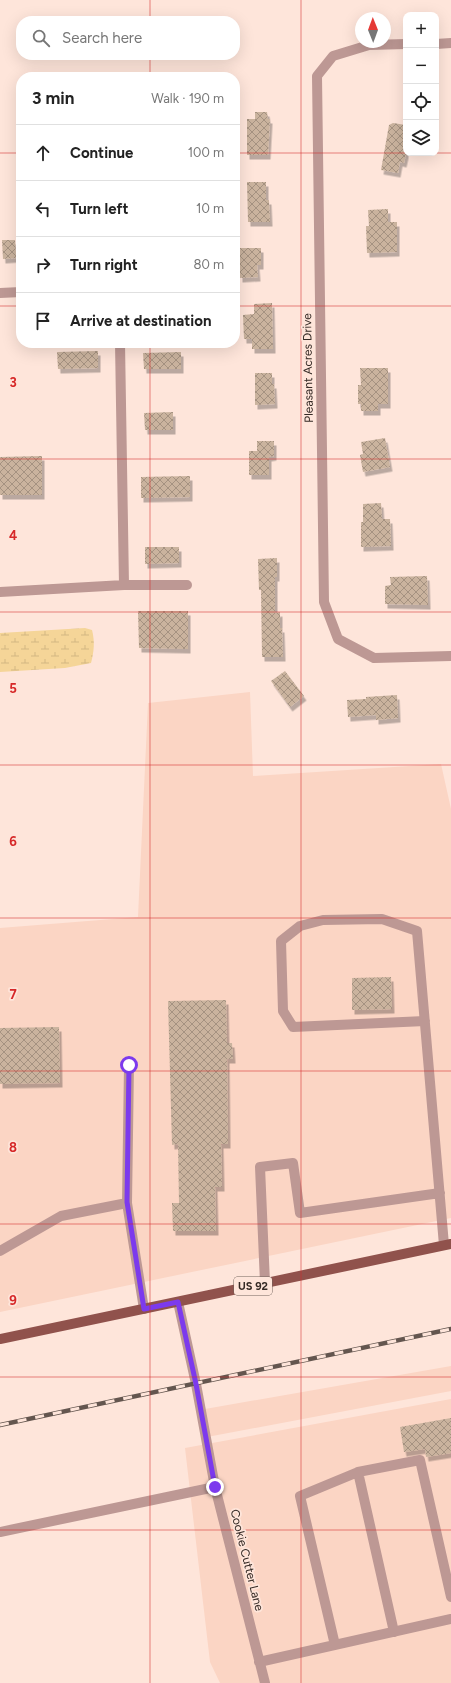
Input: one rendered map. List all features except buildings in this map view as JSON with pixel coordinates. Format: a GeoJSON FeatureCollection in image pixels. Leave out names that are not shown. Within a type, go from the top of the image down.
{"type":"FeatureCollection","features":[{"type":"Feature","properties":{"kind":"main road","name":"US 92"},"geometry":{"type":"LineString","coordinates":[[0,1339],[448,1244]]}},
{"type":"Feature","properties":{"kind":"street","name":"Pleasant Acres Drive"},"geometry":{"type":"LineString","coordinates":[[403,44],[369,45],[333,56],[317,76],[324,602],[338,639],[374,658],[451,656]]}},
{"type":"Feature","properties":{"kind":"street"},"geometry":{"type":"LineString","coordinates":[[439,44],[451,44]]}},
{"type":"Feature","properties":{"kind":"street"},"geometry":{"type":"LineString","coordinates":[[0,293],[16,292]]}},
{"type":"Feature","properties":{"kind":"street"},"geometry":{"type":"LineString","coordinates":[[120,348],[124,585]]}},
{"type":"Feature","properties":{"kind":"street"},"geometry":{"type":"LineString","coordinates":[[0,592],[124,585],[187,585]]}},
{"type":"Feature","properties":{"kind":"street"},"geometry":{"type":"LineString","coordinates":[[425,1021],[293,1027],[283,1011],[281,941],[300,926],[323,920],[382,919],[417,931],[425,1021],[440,1193],[448,1244]]}},
{"type":"Feature","properties":{"kind":"street"},"geometry":{"type":"LineString","coordinates":[[129,1065],[127,1202],[144,1309]]}},
{"type":"Feature","properties":{"kind":"street"},"geometry":{"type":"LineString","coordinates":[[265,1283],[260,1167],[293,1162],[300,1213],[440,1193]]}},
{"type":"Feature","properties":{"kind":"street"},"geometry":{"type":"LineString","coordinates":[[0,1251],[61,1216],[127,1202]]}},
{"type":"Feature","properties":{"kind":"street","name":"Cookie Cutter Lane"},"geometry":{"type":"LineString","coordinates":[[178,1302],[196,1384],[215,1487],[265,1683]]}},
{"type":"Feature","properties":{"kind":"street"},"geometry":{"type":"LineString","coordinates":[[335,1645],[300,1496],[358,1472],[420,1460],[451,1597]]}},
{"type":"Feature","properties":{"kind":"street"},"geometry":{"type":"LineString","coordinates":[[358,1472],[394,1632]]}},
{"type":"Feature","properties":{"kind":"street"},"geometry":{"type":"LineString","coordinates":[[0,1532],[215,1487]]}},
{"type":"Feature","properties":{"kind":"street"},"geometry":{"type":"LineString","coordinates":[[259,1662],[451,1619]]}},
{"type":"Feature","properties":{"kind":"shaded area"},"geometry":{"type":"Polygon","coordinates":[[[250,692],[253,776],[441,764],[451,809],[451,1218],[0,1312],[0,928],[138,917],[148,703],[250,692]]]}},
{"type":"Feature","properties":{"kind":"shaded area"},"geometry":{"type":"Polygon","coordinates":[[[451,1366],[451,1391],[207,1437],[205,1409],[451,1366]]]}},
{"type":"Feature","properties":{"kind":"shaded area"},"geometry":{"type":"Polygon","coordinates":[[[451,1399],[451,1683],[220,1683],[210,1662],[185,1448],[451,1399]]]}},
{"type":"Feature","properties":{"kind":"green space"},"geometry":{"type":"Polygon","coordinates":[[[85,628],[92,630],[94,639],[91,663],[65,668],[0,672],[0,633],[85,628]]]}},
{"type":"Feature","properties":{"kind":"railway"},"geometry":{"type":"LineString","coordinates":[[0,1425],[451,1329]]}},
{"type":"Feature","properties":{"kind":"route"},"geometry":{"type":"LineString","coordinates":[[129,1065],[127,1101],[127,1202],[144,1309],[178,1302],[196,1384],[215,1487]]}}]}
